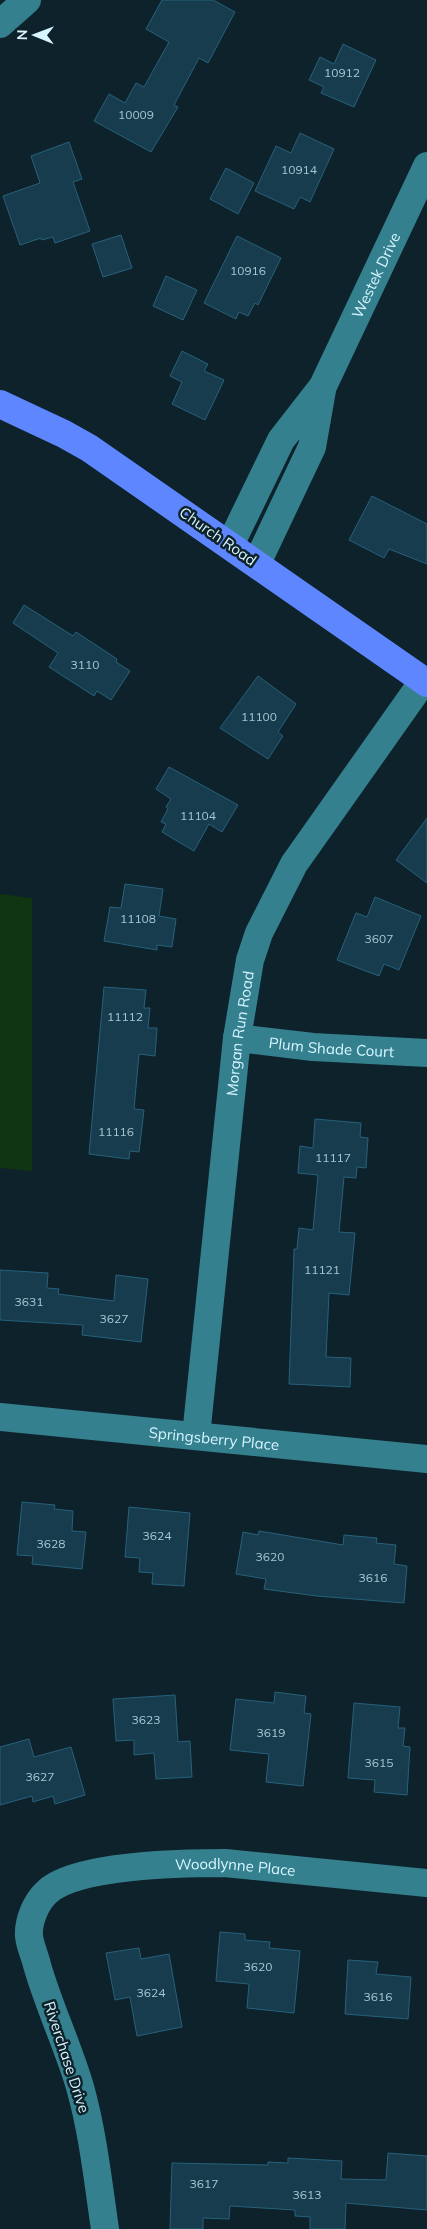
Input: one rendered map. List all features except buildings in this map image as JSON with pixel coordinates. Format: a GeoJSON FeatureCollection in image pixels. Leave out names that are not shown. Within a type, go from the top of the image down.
{"type":"FeatureCollection","features":[{"type":"Feature","properties":{"kind":"main road","name":"Church Road"},"geometry":{"type":"LineString","coordinates":[[0,404],[89,448],[425,682]]}},
{"type":"Feature","properties":{"kind":"street"},"geometry":{"type":"LineString","coordinates":[[0,24],[27,0]]}},
{"type":"Feature","properties":{"kind":"street","name":"Westek Drive"},"geometry":{"type":"LineString","coordinates":[[230,545],[281,440],[323,386],[427,166]]}},
{"type":"Feature","properties":{"kind":"street","name":"Westek Drive"},"geometry":{"type":"LineString","coordinates":[[257,564],[312,447],[323,386]]}},
{"type":"Feature","properties":{"kind":"street","name":"Morgan Run Road"},"geometry":{"type":"LineString","coordinates":[[196,1436],[237,1038],[250,960],[260,933],[294,864],[425,682]]}},
{"type":"Feature","properties":{"kind":"street","name":"Plum Shade Court"},"geometry":{"type":"LineString","coordinates":[[237,1038],[313,1047],[427,1054]]}},
{"type":"Feature","properties":{"kind":"street","name":"Springsberry Place"},"geometry":{"type":"LineString","coordinates":[[0,1417],[427,1459]]}},
{"type":"Feature","properties":{"kind":"street","name":"Woodlynne Place"},"geometry":{"type":"LineString","coordinates":[[48,1891],[69,1879],[109,1870],[192,1863],[224,1863],[427,1883]]}},
{"type":"Feature","properties":{"kind":"street","name":"Riverchase Drive"},"geometry":{"type":"LineString","coordinates":[[48,1891],[35,1909],[29,1937],[41,1979],[80,2087],[95,2159],[105,2229]]}},
{"type":"Feature","properties":{"kind":"green space"},"geometry":{"type":"Polygon","coordinates":[[[0,894],[32,898],[32,1171],[0,1168],[0,894]]]}}]}
